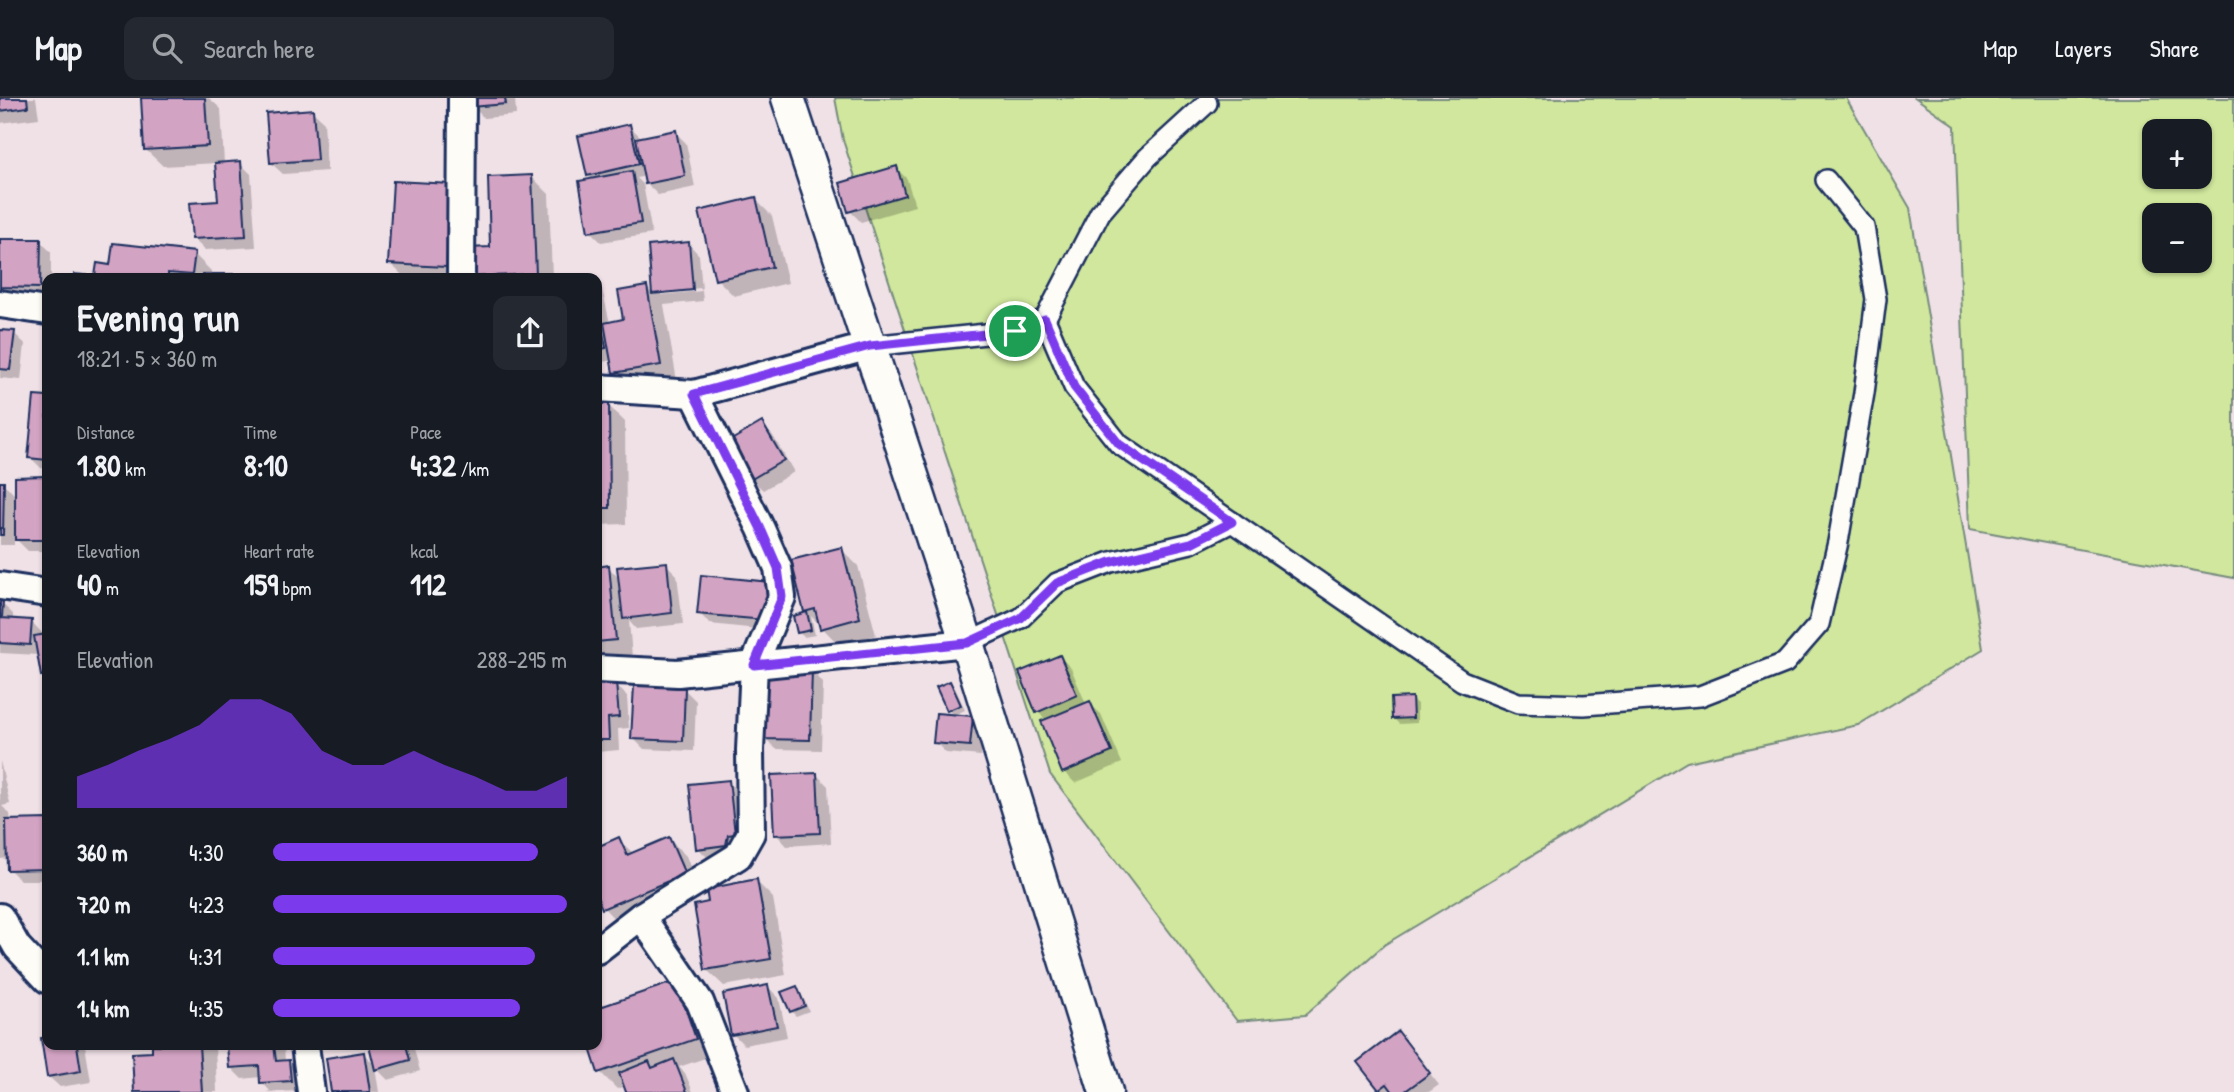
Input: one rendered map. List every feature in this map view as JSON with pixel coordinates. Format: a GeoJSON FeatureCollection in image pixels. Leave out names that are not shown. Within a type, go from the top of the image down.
{"type":"FeatureCollection","features":[{"type":"Feature","properties":{"kind":"street"},"geometry":{"type":"LineString","coordinates":[[788,98],[967,643],[1106,1092]]}},
{"type":"Feature","properties":{"kind":"street"},"geometry":{"type":"LineString","coordinates":[[457,99],[461,273]]}},
{"type":"Feature","properties":{"kind":"street"},"geometry":{"type":"LineString","coordinates":[[602,388],[694,394],[870,346],[1015,331],[1045,319],[1100,212],[1148,157],[1207,103]]}},
{"type":"Feature","properties":{"kind":"street"},"geometry":{"type":"LineString","coordinates":[[1045,319],[1074,387],[1119,444],[1462,681],[1518,703],[1584,705],[1700,696],[1785,663],[1819,624],[1838,542],[1864,393],[1876,299],[1864,227],[1826,180]]}},
{"type":"Feature","properties":{"kind":"street"},"geometry":{"type":"LineString","coordinates":[[0,304],[42,310]]}},
{"type":"Feature","properties":{"kind":"street"},"geometry":{"type":"LineString","coordinates":[[602,946],[641,916],[738,856],[751,833],[750,750],[754,665],[782,597],[778,568],[694,394]]}},
{"type":"Feature","properties":{"kind":"street"},"geometry":{"type":"LineString","coordinates":[[602,669],[678,673],[967,643],[1021,618],[1057,583],[1111,562],[1191,543],[1232,522]]}},
{"type":"Feature","properties":{"kind":"street"},"geometry":{"type":"LineString","coordinates":[[0,586],[42,592]]}},
{"type":"Feature","properties":{"kind":"street"},"geometry":{"type":"LineString","coordinates":[[641,916],[700,1002],[735,1092]]}},
{"type":"Feature","properties":{"kind":"street"},"geometry":{"type":"LineString","coordinates":[[0,917],[18,947],[42,973]]}},
{"type":"Feature","properties":{"kind":"street"},"geometry":{"type":"LineString","coordinates":[[306,1050],[311,1092]]}},
{"type":"Feature","properties":{"kind":"green space"},"geometry":{"type":"Polygon","coordinates":[[[835,98],[1846,98],[1910,208],[1983,649],[1858,725],[1687,762],[1384,945],[1305,1015],[1237,1021],[1050,774],[843,140],[835,98]]]}},
{"type":"Feature","properties":{"kind":"green space"},"geometry":{"type":"Polygon","coordinates":[[[1916,98],[2234,98],[2234,578],[1970,529],[1955,126],[1916,98]]]}},
{"type":"Feature","properties":{"kind":"building"},"geometry":{"type":"Polygon","coordinates":[[[0,98],[27,98],[28,107],[0,111],[0,98]]]}},
{"type":"Feature","properties":{"kind":"building"},"geometry":{"type":"Polygon","coordinates":[[[141,98],[205,98],[208,146],[144,150],[141,98]]]}},
{"type":"Feature","properties":{"kind":"building"},"geometry":{"type":"Polygon","coordinates":[[[470,98],[505,98],[506,104],[471,107],[470,98]]]}},
{"type":"Feature","properties":{"kind":"building"},"geometry":{"type":"Polygon","coordinates":[[[313,109],[317,160],[270,163],[266,113],[313,109]]]}},
{"type":"Feature","properties":{"kind":"building"},"geometry":{"type":"Polygon","coordinates":[[[630,124],[639,164],[587,176],[578,136],[630,124]]]}},
{"type":"Feature","properties":{"kind":"building"},"geometry":{"type":"Polygon","coordinates":[[[676,130],[685,176],[645,184],[636,138],[676,130]]]}},
{"type":"Feature","properties":{"kind":"building"},"geometry":{"type":"Polygon","coordinates":[[[241,161],[246,236],[192,239],[189,203],[218,201],[215,163],[241,161]]]}},
{"type":"Feature","properties":{"kind":"building"},"geometry":{"type":"Polygon","coordinates":[[[897,166],[905,195],[848,212],[840,183],[897,166]]]}},
{"type":"Feature","properties":{"kind":"building"},"geometry":{"type":"Polygon","coordinates":[[[632,171],[641,223],[588,232],[579,181],[632,171]]]}},
{"type":"Feature","properties":{"kind":"building"},"geometry":{"type":"Polygon","coordinates":[[[532,175],[536,273],[469,273],[468,248],[490,247],[488,177],[532,175]]]}},
{"type":"Feature","properties":{"kind":"building"},"geometry":{"type":"Polygon","coordinates":[[[393,181],[452,184],[446,267],[388,264],[393,181]]]}},
{"type":"Feature","properties":{"kind":"building"},"geometry":{"type":"Polygon","coordinates":[[[756,197],[772,267],[715,280],[699,211],[756,197]]]}},
{"type":"Feature","properties":{"kind":"building"},"geometry":{"type":"Polygon","coordinates":[[[0,239],[41,239],[40,288],[0,287],[0,239]]]}},
{"type":"Feature","properties":{"kind":"building"},"geometry":{"type":"Polygon","coordinates":[[[689,242],[693,290],[652,294],[648,246],[689,242]]]}},
{"type":"Feature","properties":{"kind":"building"},"geometry":{"type":"Polygon","coordinates":[[[113,243],[195,252],[192,273],[95,273],[97,263],[110,265],[113,243]]]}},
{"type":"Feature","properties":{"kind":"building"},"geometry":{"type":"Polygon","coordinates":[[[647,286],[661,365],[613,373],[604,323],[623,319],[618,291],[647,286]]]}},
{"type":"Feature","properties":{"kind":"building"},"geometry":{"type":"Polygon","coordinates":[[[602,329],[606,348],[602,349],[602,329]]]}},
{"type":"Feature","properties":{"kind":"building"},"geometry":{"type":"Polygon","coordinates":[[[0,330],[15,331],[10,370],[0,369],[0,330]]]}},
{"type":"Feature","properties":{"kind":"building"},"geometry":{"type":"Polygon","coordinates":[[[34,396],[42,397],[42,459],[28,458],[34,396]]]}},
{"type":"Feature","properties":{"kind":"building"},"geometry":{"type":"Polygon","coordinates":[[[602,404],[609,404],[610,508],[602,508],[602,404]]]}},
{"type":"Feature","properties":{"kind":"building"},"geometry":{"type":"Polygon","coordinates":[[[762,422],[784,460],[750,480],[728,442],[762,422]]]}},
{"type":"Feature","properties":{"kind":"building"},"geometry":{"type":"Polygon","coordinates":[[[42,476],[42,540],[15,540],[15,477],[42,476]]]}},
{"type":"Feature","properties":{"kind":"building"},"geometry":{"type":"Polygon","coordinates":[[[0,482],[4,482],[3,535],[0,535],[0,482]]]}},
{"type":"Feature","properties":{"kind":"building"},"geometry":{"type":"Polygon","coordinates":[[[842,547],[860,618],[820,629],[815,609],[804,612],[791,560],[842,547]]]}},
{"type":"Feature","properties":{"kind":"building"},"geometry":{"type":"Polygon","coordinates":[[[667,562],[672,613],[623,619],[617,567],[667,562]]]}},
{"type":"Feature","properties":{"kind":"building"},"geometry":{"type":"Polygon","coordinates":[[[609,565],[616,640],[602,641],[602,566],[609,565]]]}},
{"type":"Feature","properties":{"kind":"building"},"geometry":{"type":"Polygon","coordinates":[[[701,575],[770,582],[765,620],[697,614],[701,575]]]}},
{"type":"Feature","properties":{"kind":"building"},"geometry":{"type":"Polygon","coordinates":[[[0,600],[3,601],[2,618],[32,620],[30,645],[0,643],[0,600]]]}},
{"type":"Feature","properties":{"kind":"building"},"geometry":{"type":"Polygon","coordinates":[[[807,612],[811,630],[797,633],[793,616],[807,612]]]}},
{"type":"Feature","properties":{"kind":"building"},"geometry":{"type":"Polygon","coordinates":[[[42,635],[42,676],[41,676],[34,636],[42,635]]]}},
{"type":"Feature","properties":{"kind":"building"},"geometry":{"type":"Polygon","coordinates":[[[1060,655],[1077,695],[1036,713],[1019,672],[1060,655]]]}},
{"type":"Feature","properties":{"kind":"building"},"geometry":{"type":"Polygon","coordinates":[[[765,669],[812,670],[810,740],[763,739],[765,669]]]}},
{"type":"Feature","properties":{"kind":"building"},"geometry":{"type":"Polygon","coordinates":[[[950,681],[961,705],[947,711],[936,687],[950,681]]]}},
{"type":"Feature","properties":{"kind":"building"},"geometry":{"type":"Polygon","coordinates":[[[616,683],[619,717],[608,718],[609,740],[602,740],[602,684],[616,683]]]}},
{"type":"Feature","properties":{"kind":"building"},"geometry":{"type":"Polygon","coordinates":[[[634,685],[685,688],[683,741],[631,739],[634,685]]]}},
{"type":"Feature","properties":{"kind":"building"},"geometry":{"type":"Polygon","coordinates":[[[1412,697],[1413,718],[1392,719],[1391,698],[1412,697]]]}},
{"type":"Feature","properties":{"kind":"building"},"geometry":{"type":"Polygon","coordinates":[[[1090,701],[1112,752],[1062,773],[1041,721],[1090,701]]]}},
{"type":"Feature","properties":{"kind":"building"},"geometry":{"type":"Polygon","coordinates":[[[936,713],[973,716],[970,746],[933,743],[936,713]]]}},
{"type":"Feature","properties":{"kind":"building"},"geometry":{"type":"Polygon","coordinates":[[[817,773],[820,833],[774,835],[771,775],[817,773]]]}},
{"type":"Feature","properties":{"kind":"building"},"geometry":{"type":"Polygon","coordinates":[[[729,780],[735,834],[728,835],[726,845],[696,849],[689,784],[729,780]]]}},
{"type":"Feature","properties":{"kind":"building"},"geometry":{"type":"Polygon","coordinates":[[[42,819],[42,869],[7,870],[6,820],[42,819]]]}},
{"type":"Feature","properties":{"kind":"building"},"geometry":{"type":"Polygon","coordinates":[[[619,837],[627,855],[669,837],[685,874],[602,909],[602,845],[619,837]]]}},
{"type":"Feature","properties":{"kind":"building"},"geometry":{"type":"Polygon","coordinates":[[[757,879],[771,959],[705,970],[694,905],[708,902],[706,889],[757,879]]]}},
{"type":"Feature","properties":{"kind":"building"},"geometry":{"type":"Polygon","coordinates":[[[676,981],[696,1039],[598,1073],[591,1050],[602,1050],[602,1006],[676,981]]]}},
{"type":"Feature","properties":{"kind":"building"},"geometry":{"type":"Polygon","coordinates":[[[768,985],[777,1026],[731,1035],[723,994],[768,985]]]}},
{"type":"Feature","properties":{"kind":"building"},"geometry":{"type":"Polygon","coordinates":[[[797,986],[805,1006],[790,1012],[781,992],[797,986]]]}},
{"type":"Feature","properties":{"kind":"building"},"geometry":{"type":"Polygon","coordinates":[[[1398,1031],[1430,1073],[1404,1092],[1393,1092],[1387,1084],[1379,1090],[1357,1062],[1398,1031]]]}},
{"type":"Feature","properties":{"kind":"building"},"geometry":{"type":"Polygon","coordinates":[[[43,1050],[78,1050],[81,1071],[47,1077],[43,1050]]]}},
{"type":"Feature","properties":{"kind":"building"},"geometry":{"type":"Polygon","coordinates":[[[199,1050],[202,1092],[134,1092],[132,1053],[199,1050]]]}},
{"type":"Feature","properties":{"kind":"building"},"geometry":{"type":"Polygon","coordinates":[[[227,1050],[275,1050],[276,1061],[289,1060],[291,1081],[260,1083],[259,1066],[229,1068],[227,1050]]]}},
{"type":"Feature","properties":{"kind":"building"},"geometry":{"type":"Polygon","coordinates":[[[370,1050],[407,1050],[410,1060],[375,1070],[370,1050]]]}},
{"type":"Feature","properties":{"kind":"building"},"geometry":{"type":"Polygon","coordinates":[[[364,1052],[370,1092],[331,1092],[326,1058],[364,1052]]]}},
{"type":"Feature","properties":{"kind":"building"},"geometry":{"type":"Polygon","coordinates":[[[674,1059],[687,1092],[626,1092],[619,1073],[649,1061],[652,1068],[674,1059]]]}},
{"type":"Feature","properties":{"kind":"route"},"geometry":{"type":"LineString","coordinates":[[1045,319],[1074,387],[1119,444],[1232,522],[1191,543],[1111,562],[1057,583],[1021,618],[967,643],[754,665],[782,597],[778,568],[694,394],[870,346],[1015,331],[1045,319]]}}]}
